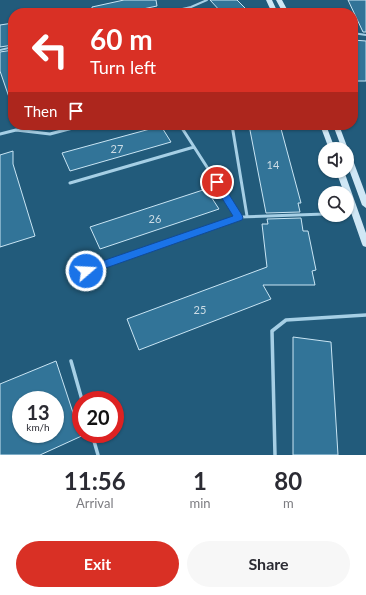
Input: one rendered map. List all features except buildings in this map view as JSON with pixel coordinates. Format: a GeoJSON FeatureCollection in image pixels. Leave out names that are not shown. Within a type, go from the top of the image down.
{"type":"FeatureCollection","features":[{"type":"Feature","properties":{"kind":"main road"},"geometry":{"type":"LineString","coordinates":[[325,130],[329,142]]}},
{"type":"Feature","properties":{"kind":"main road"},"geometry":{"type":"LineString","coordinates":[[338,130],[342,142]]}},
{"type":"Feature","properties":{"kind":"main road"},"geometry":{"type":"LineString","coordinates":[[354,173],[366,205]]}},
{"type":"Feature","properties":{"kind":"main road"},"geometry":{"type":"LineString","coordinates":[[354,219],[366,244]]}},
{"type":"Feature","properties":{"kind":"lane"},"geometry":{"type":"LineString","coordinates":[[187,8],[207,0]]}},
{"type":"Feature","properties":{"kind":"lane"},"geometry":{"type":"LineString","coordinates":[[0,134],[16,130],[50,134],[65,130]]}},
{"type":"Feature","properties":{"kind":"lane"},"geometry":{"type":"LineString","coordinates":[[183,130],[239,218]]}},
{"type":"Feature","properties":{"kind":"lane"},"geometry":{"type":"LineString","coordinates":[[233,130],[247,216]]}},
{"type":"Feature","properties":{"kind":"lane"},"geometry":{"type":"LineString","coordinates":[[70,183],[194,147]]}},
{"type":"Feature","properties":{"kind":"lane"},"geometry":{"type":"LineString","coordinates":[[86,271],[247,216],[318,214]]}},
{"type":"Feature","properties":{"kind":"lane"},"geometry":{"type":"LineString","coordinates":[[275,455],[272,331],[286,320],[366,315]]}},
{"type":"Feature","properties":{"kind":"lane"},"geometry":{"type":"LineString","coordinates":[[71,361],[79,391]]}},
{"type":"Feature","properties":{"kind":"lane"},"geometry":{"type":"LineString","coordinates":[[95,443],[98,455]]}},
{"type":"Feature","properties":{"kind":"route"},"geometry":{"type":"LineString","coordinates":[[86,271],[239,218],[217,182]]}}]}
